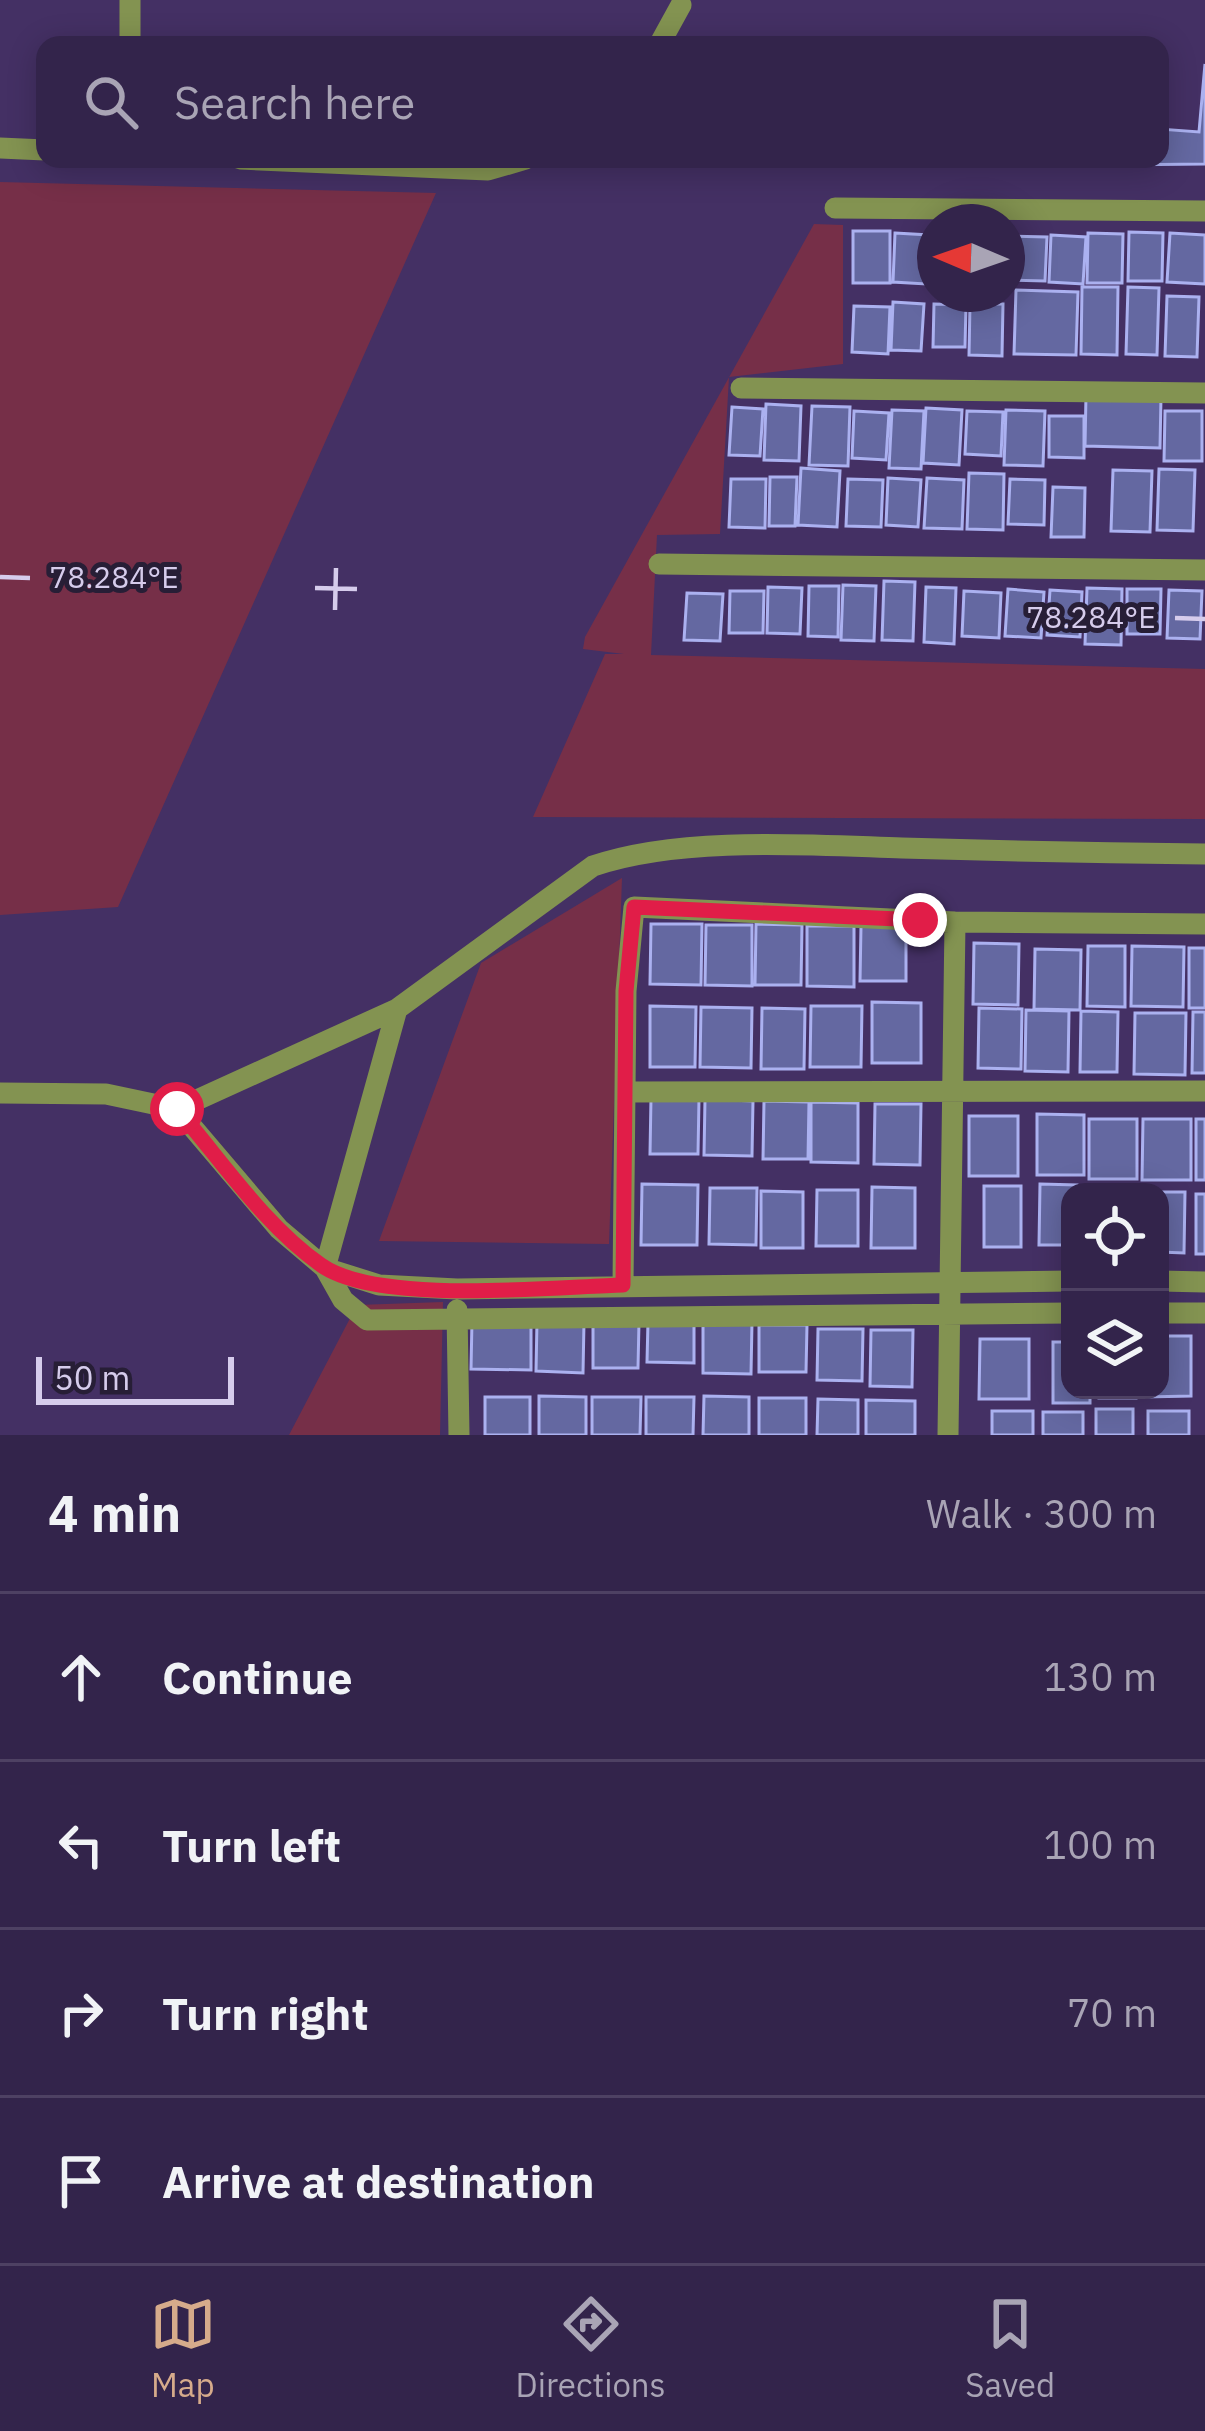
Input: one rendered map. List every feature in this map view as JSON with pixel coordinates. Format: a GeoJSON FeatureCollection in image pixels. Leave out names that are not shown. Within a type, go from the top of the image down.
{"type":"FeatureCollection","features":[{"type":"Feature","properties":{"kind":"street"},"geometry":{"type":"LineString","coordinates":[[130,0],[130,36]]}},
{"type":"Feature","properties":{"kind":"street"},"geometry":{"type":"LineString","coordinates":[[664,36],[681,5]]}},
{"type":"Feature","properties":{"kind":"street"},"geometry":{"type":"LineString","coordinates":[[0,148],[36,150]]}},
{"type":"Feature","properties":{"kind":"street"},"geometry":{"type":"LineString","coordinates":[[443,168],[495,168]]}},
{"type":"Feature","properties":{"kind":"street"},"geometry":{"type":"LineString","coordinates":[[835,208],[1205,211]]}},
{"type":"Feature","properties":{"kind":"street"},"geometry":{"type":"LineString","coordinates":[[741,388],[1205,393]]}},
{"type":"Feature","properties":{"kind":"street"},"geometry":{"type":"LineString","coordinates":[[659,564],[1205,570]]}},
{"type":"Feature","properties":{"kind":"street"},"geometry":{"type":"LineString","coordinates":[[0,1093],[106,1094],[177,1109],[397,1009],[593,866],[627,854],[753,847],[1205,854]]}},
{"type":"Feature","properties":{"kind":"street"},"geometry":{"type":"LineString","coordinates":[[623,1285],[626,991],[634,907],[955,922],[1205,924]]}},
{"type":"Feature","properties":{"kind":"street"},"geometry":{"type":"LineString","coordinates":[[948,1435],[955,922]]}},
{"type":"Feature","properties":{"kind":"street"},"geometry":{"type":"LineString","coordinates":[[325,1268],[397,1009]]}},
{"type":"Feature","properties":{"kind":"street"},"geometry":{"type":"LineString","coordinates":[[625,1092],[1205,1091]]}},
{"type":"Feature","properties":{"kind":"street"},"geometry":{"type":"LineString","coordinates":[[177,1109],[279,1229],[325,1268],[343,1300],[367,1320],[1061,1313]]}},
{"type":"Feature","properties":{"kind":"street"},"geometry":{"type":"LineString","coordinates":[[325,1268],[379,1285],[457,1289],[1061,1281]]}},
{"type":"Feature","properties":{"kind":"street"},"geometry":{"type":"LineString","coordinates":[[1169,1281],[1205,1282]]}},
{"type":"Feature","properties":{"kind":"street"},"geometry":{"type":"LineString","coordinates":[[457,1289],[459,1435]]}},
{"type":"Feature","properties":{"kind":"street"},"geometry":{"type":"LineString","coordinates":[[1169,1313],[1205,1313]]}},
{"type":"Feature","properties":{"kind":"shaded area"},"geometry":{"type":"Polygon","coordinates":[[[0,182],[436,193],[118,907],[0,915],[0,182]]]}},
{"type":"Feature","properties":{"kind":"shaded area"},"geometry":{"type":"Polygon","coordinates":[[[814,224],[843,225],[843,364],[729,377],[814,224]]]}},
{"type":"Feature","properties":{"kind":"shaded area"},"geometry":{"type":"Polygon","coordinates":[[[729,377],[720,534],[657,535],[651,655],[1205,669],[1205,819],[533,817],[605,654],[624,654],[583,649],[585,637],[729,377]]]}},
{"type":"Feature","properties":{"kind":"shaded area"},"geometry":{"type":"Polygon","coordinates":[[[622,878],[609,1244],[379,1241],[481,963],[622,878]]]}},
{"type":"Feature","properties":{"kind":"shaded area"},"geometry":{"type":"Polygon","coordinates":[[[443,1302],[440,1435],[289,1435],[357,1305],[443,1302]]]}},
{"type":"Feature","properties":{"kind":"building"},"geometry":{"type":"Polygon","coordinates":[[[1205,64],[1205,164],[1169,164],[1169,130],[1199,132],[1205,64]]]}},
{"type":"Feature","properties":{"kind":"building"},"geometry":{"type":"Polygon","coordinates":[[[853,231],[890,231],[890,283],[853,283],[853,231]]]}},
{"type":"Feature","properties":{"kind":"building"},"geometry":{"type":"Polygon","coordinates":[[[1129,232],[1163,233],[1162,281],[1128,281],[1129,232]]]}},
{"type":"Feature","properties":{"kind":"building"},"geometry":{"type":"Polygon","coordinates":[[[895,233],[917,234],[917,283],[893,282],[895,233]]]}},
{"type":"Feature","properties":{"kind":"building"},"geometry":{"type":"Polygon","coordinates":[[[1088,233],[1123,234],[1122,283],[1087,283],[1088,233]]]}},
{"type":"Feature","properties":{"kind":"building"},"geometry":{"type":"Polygon","coordinates":[[[1170,233],[1205,235],[1205,284],[1167,282],[1170,233]]]}},
{"type":"Feature","properties":{"kind":"building"},"geometry":{"type":"Polygon","coordinates":[[[1051,235],[1086,237],[1083,284],[1049,282],[1051,235]]]}},
{"type":"Feature","properties":{"kind":"building"},"geometry":{"type":"Polygon","coordinates":[[[1025,236],[1047,237],[1045,281],[1025,280],[1025,236]]]}},
{"type":"Feature","properties":{"kind":"building"},"geometry":{"type":"Polygon","coordinates":[[[1082,287],[1118,287],[1117,355],[1081,354],[1082,287]]]}},
{"type":"Feature","properties":{"kind":"building"},"geometry":{"type":"Polygon","coordinates":[[[1128,287],[1159,288],[1157,355],[1126,354],[1128,287]]]}},
{"type":"Feature","properties":{"kind":"building"},"geometry":{"type":"Polygon","coordinates":[[[1025,290],[1078,292],[1076,355],[1014,354],[1015,312],[1025,312],[1025,290]]]}},
{"type":"Feature","properties":{"kind":"building"},"geometry":{"type":"Polygon","coordinates":[[[1167,296],[1199,297],[1197,357],[1165,356],[1167,296]]]}},
{"type":"Feature","properties":{"kind":"building"},"geometry":{"type":"Polygon","coordinates":[[[893,302],[917,304],[917,312],[923,312],[921,351],[891,350],[893,302]]]}},
{"type":"Feature","properties":{"kind":"building"},"geometry":{"type":"Polygon","coordinates":[[[854,306],[890,307],[888,354],[852,352],[854,306]]]}},
{"type":"Feature","properties":{"kind":"building"},"geometry":{"type":"Polygon","coordinates":[[[934,312],[966,312],[965,347],[933,347],[934,312]]]}},
{"type":"Feature","properties":{"kind":"building"},"geometry":{"type":"Polygon","coordinates":[[[970,312],[1003,312],[1002,356],[969,355],[970,312]]]}},
{"type":"Feature","properties":{"kind":"building"},"geometry":{"type":"Polygon","coordinates":[[[1086,395],[1161,397],[1160,448],[1085,446],[1086,395]]]}},
{"type":"Feature","properties":{"kind":"building"},"geometry":{"type":"Polygon","coordinates":[[[766,404],[801,406],[799,461],[764,460],[766,404]]]}},
{"type":"Feature","properties":{"kind":"building"},"geometry":{"type":"Polygon","coordinates":[[[812,406],[850,407],[848,466],[809,465],[812,406]]]}},
{"type":"Feature","properties":{"kind":"building"},"geometry":{"type":"Polygon","coordinates":[[[732,407],[763,409],[760,456],[729,455],[732,407]]]}},
{"type":"Feature","properties":{"kind":"building"},"geometry":{"type":"Polygon","coordinates":[[[926,408],[962,410],[959,465],[923,463],[926,408]]]}},
{"type":"Feature","properties":{"kind":"building"},"geometry":{"type":"Polygon","coordinates":[[[892,410],[924,411],[921,469],[889,468],[892,410]]]}},
{"type":"Feature","properties":{"kind":"building"},"geometry":{"type":"Polygon","coordinates":[[[1006,410],[1045,411],[1043,466],[1004,465],[1006,410]]]}},
{"type":"Feature","properties":{"kind":"building"},"geometry":{"type":"Polygon","coordinates":[[[854,411],[889,413],[886,460],[852,458],[854,411]]]}},
{"type":"Feature","properties":{"kind":"building"},"geometry":{"type":"Polygon","coordinates":[[[967,411],[1003,412],[1001,456],[965,454],[967,411]]]}},
{"type":"Feature","properties":{"kind":"building"},"geometry":{"type":"Polygon","coordinates":[[[1165,411],[1202,411],[1202,461],[1164,461],[1165,411]]]}},
{"type":"Feature","properties":{"kind":"building"},"geometry":{"type":"Polygon","coordinates":[[[1049,416],[1084,416],[1084,458],[1049,457],[1049,416]]]}},
{"type":"Feature","properties":{"kind":"building"},"geometry":{"type":"Polygon","coordinates":[[[801,468],[840,471],[837,527],[798,525],[801,468]]]}},
{"type":"Feature","properties":{"kind":"building"},"geometry":{"type":"Polygon","coordinates":[[[1159,469],[1195,470],[1193,531],[1157,530],[1159,469]]]}},
{"type":"Feature","properties":{"kind":"building"},"geometry":{"type":"Polygon","coordinates":[[[1113,470],[1152,471],[1150,532],[1111,531],[1113,470]]]}},
{"type":"Feature","properties":{"kind":"building"},"geometry":{"type":"Polygon","coordinates":[[[969,473],[1004,474],[1003,530],[967,529],[969,473]]]}},
{"type":"Feature","properties":{"kind":"building"},"geometry":{"type":"Polygon","coordinates":[[[770,477],[797,477],[795,526],[769,526],[770,477]]]}},
{"type":"Feature","properties":{"kind":"building"},"geometry":{"type":"Polygon","coordinates":[[[888,478],[921,480],[918,527],[886,525],[888,478]]]}},
{"type":"Feature","properties":{"kind":"building"},"geometry":{"type":"Polygon","coordinates":[[[927,478],[964,480],[962,529],[924,528],[927,478]]]}},
{"type":"Feature","properties":{"kind":"building"},"geometry":{"type":"Polygon","coordinates":[[[731,479],[766,479],[765,528],[729,527],[731,479]]]}},
{"type":"Feature","properties":{"kind":"building"},"geometry":{"type":"Polygon","coordinates":[[[848,479],[883,480],[881,527],[846,526],[848,479]]]}},
{"type":"Feature","properties":{"kind":"building"},"geometry":{"type":"Polygon","coordinates":[[[1010,479],[1045,480],[1044,525],[1008,524],[1010,479]]]}},
{"type":"Feature","properties":{"kind":"building"},"geometry":{"type":"Polygon","coordinates":[[[1053,487],[1085,488],[1084,537],[1051,537],[1053,487]]]}},
{"type":"Feature","properties":{"kind":"building"},"geometry":{"type":"Polygon","coordinates":[[[884,581],[915,582],[913,641],[882,640],[884,581]]]}},
{"type":"Feature","properties":{"kind":"building"},"geometry":{"type":"Polygon","coordinates":[[[843,585],[876,586],[874,641],[841,640],[843,585]]]}},
{"type":"Feature","properties":{"kind":"building"},"geometry":{"type":"Polygon","coordinates":[[[809,586],[839,586],[838,637],[808,636],[809,586]]]}},
{"type":"Feature","properties":{"kind":"building"},"geometry":{"type":"Polygon","coordinates":[[[768,587],[802,588],[800,634],[767,633],[768,587]]]}},
{"type":"Feature","properties":{"kind":"building"},"geometry":{"type":"Polygon","coordinates":[[[926,587],[956,588],[954,644],[924,642],[926,587]]]}},
{"type":"Feature","properties":{"kind":"building"},"geometry":{"type":"Polygon","coordinates":[[[1087,588],[1122,589],[1121,645],[1085,644],[1087,588]]]}},
{"type":"Feature","properties":{"kind":"building"},"geometry":{"type":"Polygon","coordinates":[[[1008,589],[1044,592],[1041,638],[1005,636],[1008,589]]]}},
{"type":"Feature","properties":{"kind":"building"},"geometry":{"type":"Polygon","coordinates":[[[1127,589],[1161,589],[1160,634],[1127,634],[1127,589]]]}},
{"type":"Feature","properties":{"kind":"building"},"geometry":{"type":"Polygon","coordinates":[[[1050,590],[1082,592],[1080,637],[1047,635],[1050,590]]]}},
{"type":"Feature","properties":{"kind":"building"},"geometry":{"type":"Polygon","coordinates":[[[1169,590],[1202,591],[1200,639],[1167,638],[1169,590]]]}},
{"type":"Feature","properties":{"kind":"building"},"geometry":{"type":"Polygon","coordinates":[[[730,591],[764,591],[763,633],[729,633],[730,591]]]}},
{"type":"Feature","properties":{"kind":"building"},"geometry":{"type":"Polygon","coordinates":[[[964,591],[1001,593],[999,638],[962,636],[964,591]]]}},
{"type":"Feature","properties":{"kind":"building"},"geometry":{"type":"Polygon","coordinates":[[[687,593],[723,594],[720,641],[684,640],[687,593]]]}},
{"type":"Feature","properties":{"kind":"building"},"geometry":{"type":"Polygon","coordinates":[[[651,924],[702,924],[701,985],[650,984],[651,924]]]}},
{"type":"Feature","properties":{"kind":"building"},"geometry":{"type":"Polygon","coordinates":[[[756,924],[802,925],[801,985],[755,985],[756,924]]]}},
{"type":"Feature","properties":{"kind":"building"},"geometry":{"type":"Polygon","coordinates":[[[706,925],[752,925],[752,986],[705,985],[706,925]]]}},
{"type":"Feature","properties":{"kind":"building"},"geometry":{"type":"Polygon","coordinates":[[[807,926],[854,926],[854,987],[807,986],[807,926]]]}},
{"type":"Feature","properties":{"kind":"building"},"geometry":{"type":"Polygon","coordinates":[[[861,926],[906,926],[906,981],[860,981],[861,926]]]}},
{"type":"Feature","properties":{"kind":"building"},"geometry":{"type":"Polygon","coordinates":[[[974,943],[1019,944],[1018,1005],[973,1004],[974,943]]]}},
{"type":"Feature","properties":{"kind":"building"},"geometry":{"type":"Polygon","coordinates":[[[1088,946],[1125,946],[1125,1007],[1087,1006],[1088,946]]]}},
{"type":"Feature","properties":{"kind":"building"},"geometry":{"type":"Polygon","coordinates":[[[1132,946],[1184,947],[1183,1007],[1131,1006],[1132,946]]]}},
{"type":"Feature","properties":{"kind":"building"},"geometry":{"type":"Polygon","coordinates":[[[1189,948],[1205,948],[1205,1008],[1189,1008],[1189,948]]]}},
{"type":"Feature","properties":{"kind":"building"},"geometry":{"type":"Polygon","coordinates":[[[1035,949],[1081,950],[1080,1010],[1034,1009],[1035,949]]]}},
{"type":"Feature","properties":{"kind":"building"},"geometry":{"type":"Polygon","coordinates":[[[872,1002],[921,1003],[921,1063],[872,1063],[872,1002]]]}},
{"type":"Feature","properties":{"kind":"building"},"geometry":{"type":"Polygon","coordinates":[[[650,1006],[696,1007],[695,1067],[650,1067],[650,1006]]]}},
{"type":"Feature","properties":{"kind":"building"},"geometry":{"type":"Polygon","coordinates":[[[811,1006],[862,1006],[861,1067],[810,1067],[811,1006]]]}},
{"type":"Feature","properties":{"kind":"building"},"geometry":{"type":"Polygon","coordinates":[[[701,1007],[752,1008],[751,1068],[700,1067],[701,1007]]]}},
{"type":"Feature","properties":{"kind":"building"},"geometry":{"type":"Polygon","coordinates":[[[762,1008],[805,1009],[804,1069],[761,1069],[762,1008]]]}},
{"type":"Feature","properties":{"kind":"building"},"geometry":{"type":"Polygon","coordinates":[[[979,1008],[1022,1009],[1021,1069],[978,1068],[979,1008]]]}},
{"type":"Feature","properties":{"kind":"building"},"geometry":{"type":"Polygon","coordinates":[[[1026,1010],[1069,1011],[1068,1072],[1025,1071],[1026,1010]]]}},
{"type":"Feature","properties":{"kind":"building"},"geometry":{"type":"Polygon","coordinates":[[[1081,1011],[1118,1012],[1117,1072],[1080,1072],[1081,1011]]]}},
{"type":"Feature","properties":{"kind":"building"},"geometry":{"type":"Polygon","coordinates":[[[1193,1012],[1205,1012],[1205,1073],[1192,1073],[1193,1012]]]}},
{"type":"Feature","properties":{"kind":"building"},"geometry":{"type":"Polygon","coordinates":[[[1135,1013],[1186,1013],[1185,1075],[1134,1074],[1135,1013]]]}},
{"type":"Feature","properties":{"kind":"building"},"geometry":{"type":"Polygon","coordinates":[[[651,1098],[699,1099],[698,1154],[650,1154],[651,1098]]]}},
{"type":"Feature","properties":{"kind":"building"},"geometry":{"type":"Polygon","coordinates":[[[705,1099],[753,1101],[752,1156],[704,1155],[705,1099]]]}},
{"type":"Feature","properties":{"kind":"building"},"geometry":{"type":"Polygon","coordinates":[[[764,1101],[809,1102],[808,1159],[763,1159],[764,1101]]]}},
{"type":"Feature","properties":{"kind":"building"},"geometry":{"type":"Polygon","coordinates":[[[811,1102],[858,1103],[858,1163],[811,1162],[811,1102]]]}},
{"type":"Feature","properties":{"kind":"building"},"geometry":{"type":"Polygon","coordinates":[[[875,1104],[921,1104],[920,1165],[874,1164],[875,1104]]]}},
{"type":"Feature","properties":{"kind":"building"},"geometry":{"type":"Polygon","coordinates":[[[1037,1114],[1084,1115],[1084,1175],[1037,1175],[1037,1114]]]}},
{"type":"Feature","properties":{"kind":"building"},"geometry":{"type":"Polygon","coordinates":[[[969,1116],[1018,1116],[1018,1176],[969,1176],[969,1116]]]}},
{"type":"Feature","properties":{"kind":"building"},"geometry":{"type":"Polygon","coordinates":[[[1089,1119],[1137,1119],[1137,1179],[1089,1179],[1089,1119]]]}},
{"type":"Feature","properties":{"kind":"building"},"geometry":{"type":"Polygon","coordinates":[[[1143,1119],[1191,1119],[1191,1180],[1142,1180],[1143,1119]]]}},
{"type":"Feature","properties":{"kind":"building"},"geometry":{"type":"Polygon","coordinates":[[[1196,1119],[1205,1119],[1205,1180],[1196,1180],[1196,1119]]]}},
{"type":"Feature","properties":{"kind":"building"},"geometry":{"type":"Polygon","coordinates":[[[642,1184],[698,1185],[697,1245],[641,1245],[642,1184]]]}},
{"type":"Feature","properties":{"kind":"building"},"geometry":{"type":"Polygon","coordinates":[[[1040,1184],[1061,1185],[1061,1245],[1039,1245],[1040,1184]]]}},
{"type":"Feature","properties":{"kind":"building"},"geometry":{"type":"Polygon","coordinates":[[[984,1186],[1021,1186],[1021,1247],[984,1247],[984,1186]]]}},
{"type":"Feature","properties":{"kind":"building"},"geometry":{"type":"Polygon","coordinates":[[[872,1187],[915,1188],[915,1248],[871,1248],[872,1187]]]}},
{"type":"Feature","properties":{"kind":"building"},"geometry":{"type":"Polygon","coordinates":[[[710,1188],[757,1188],[756,1245],[709,1244],[710,1188]]]}},
{"type":"Feature","properties":{"kind":"building"},"geometry":{"type":"Polygon","coordinates":[[[817,1190],[858,1190],[858,1246],[816,1246],[817,1190]]]}},
{"type":"Feature","properties":{"kind":"building"},"geometry":{"type":"Polygon","coordinates":[[[761,1191],[803,1192],[803,1248],[761,1248],[761,1191]]]}},
{"type":"Feature","properties":{"kind":"building"},"geometry":{"type":"Polygon","coordinates":[[[1169,1192],[1185,1192],[1184,1253],[1169,1252],[1169,1192]]]}},
{"type":"Feature","properties":{"kind":"building"},"geometry":{"type":"Polygon","coordinates":[[[1196,1194],[1205,1194],[1205,1254],[1196,1254],[1196,1194]]]}},
{"type":"Feature","properties":{"kind":"building"},"geometry":{"type":"Polygon","coordinates":[[[472,1320],[531,1321],[531,1370],[471,1369],[472,1320]]]}},
{"type":"Feature","properties":{"kind":"building"},"geometry":{"type":"Polygon","coordinates":[[[537,1321],[584,1322],[583,1373],[536,1371],[537,1321]]]}},
{"type":"Feature","properties":{"kind":"building"},"geometry":{"type":"Polygon","coordinates":[[[593,1321],[639,1322],[638,1368],[593,1368],[593,1321]]]}},
{"type":"Feature","properties":{"kind":"building"},"geometry":{"type":"Polygon","coordinates":[[[648,1321],[694,1321],[694,1363],[647,1362],[648,1321]]]}},
{"type":"Feature","properties":{"kind":"building"},"geometry":{"type":"Polygon","coordinates":[[[703,1322],[752,1322],[751,1374],[703,1373],[703,1322]]]}},
{"type":"Feature","properties":{"kind":"building"},"geometry":{"type":"Polygon","coordinates":[[[759,1325],[807,1325],[806,1372],[759,1372],[759,1325]]]}},
{"type":"Feature","properties":{"kind":"building"},"geometry":{"type":"Polygon","coordinates":[[[818,1329],[863,1329],[862,1381],[817,1380],[818,1329]]]}},
{"type":"Feature","properties":{"kind":"building"},"geometry":{"type":"Polygon","coordinates":[[[871,1330],[913,1330],[912,1387],[870,1386],[871,1330]]]}},
{"type":"Feature","properties":{"kind":"building"},"geometry":{"type":"Polygon","coordinates":[[[1169,1336],[1191,1336],[1191,1396],[1169,1396],[1169,1336]]]}},
{"type":"Feature","properties":{"kind":"building"},"geometry":{"type":"Polygon","coordinates":[[[980,1339],[1029,1339],[1029,1399],[979,1399],[980,1339]]]}},
{"type":"Feature","properties":{"kind":"building"},"geometry":{"type":"Polygon","coordinates":[[[1053,1342],[1061,1342],[1061,1399],[1090,1399],[1090,1403],[1053,1403],[1053,1342]]]}},
{"type":"Feature","properties":{"kind":"building"},"geometry":{"type":"Polygon","coordinates":[[[539,1396],[586,1397],[586,1435],[539,1435],[539,1396]]]}},
{"type":"Feature","properties":{"kind":"building"},"geometry":{"type":"Polygon","coordinates":[[[704,1396],[749,1397],[749,1435],[703,1435],[704,1396]]]}},
{"type":"Feature","properties":{"kind":"building"},"geometry":{"type":"Polygon","coordinates":[[[485,1397],[530,1397],[530,1435],[485,1435],[485,1397]]]}},
{"type":"Feature","properties":{"kind":"building"},"geometry":{"type":"Polygon","coordinates":[[[592,1397],[641,1397],[640,1435],[592,1435],[592,1397]]]}},
{"type":"Feature","properties":{"kind":"building"},"geometry":{"type":"Polygon","coordinates":[[[646,1397],[694,1397],[693,1435],[646,1435],[646,1397]]]}},
{"type":"Feature","properties":{"kind":"building"},"geometry":{"type":"Polygon","coordinates":[[[759,1398],[806,1398],[806,1435],[759,1435],[759,1398]]]}},
{"type":"Feature","properties":{"kind":"building"},"geometry":{"type":"Polygon","coordinates":[[[818,1399],[858,1400],[858,1435],[817,1435],[818,1399]]]}},
{"type":"Feature","properties":{"kind":"building"},"geometry":{"type":"Polygon","coordinates":[[[866,1400],[915,1401],[915,1435],[866,1435],[866,1400]]]}},
{"type":"Feature","properties":{"kind":"building"},"geometry":{"type":"Polygon","coordinates":[[[1096,1409],[1133,1409],[1133,1435],[1096,1435],[1096,1409]]]}},
{"type":"Feature","properties":{"kind":"building"},"geometry":{"type":"Polygon","coordinates":[[[992,1411],[1033,1411],[1033,1435],[992,1435],[992,1411]]]}},
{"type":"Feature","properties":{"kind":"building"},"geometry":{"type":"Polygon","coordinates":[[[1148,1411],[1189,1411],[1189,1435],[1148,1435],[1148,1411]]]}},
{"type":"Feature","properties":{"kind":"building"},"geometry":{"type":"Polygon","coordinates":[[[1043,1412],[1083,1412],[1083,1435],[1043,1435],[1043,1412]]]}},
{"type":"Feature","properties":{"kind":"route"},"geometry":{"type":"LineString","coordinates":[[177,1109],[279,1229],[325,1268],[379,1285],[457,1289],[623,1285],[626,991],[634,907],[920,920]]}}]}
